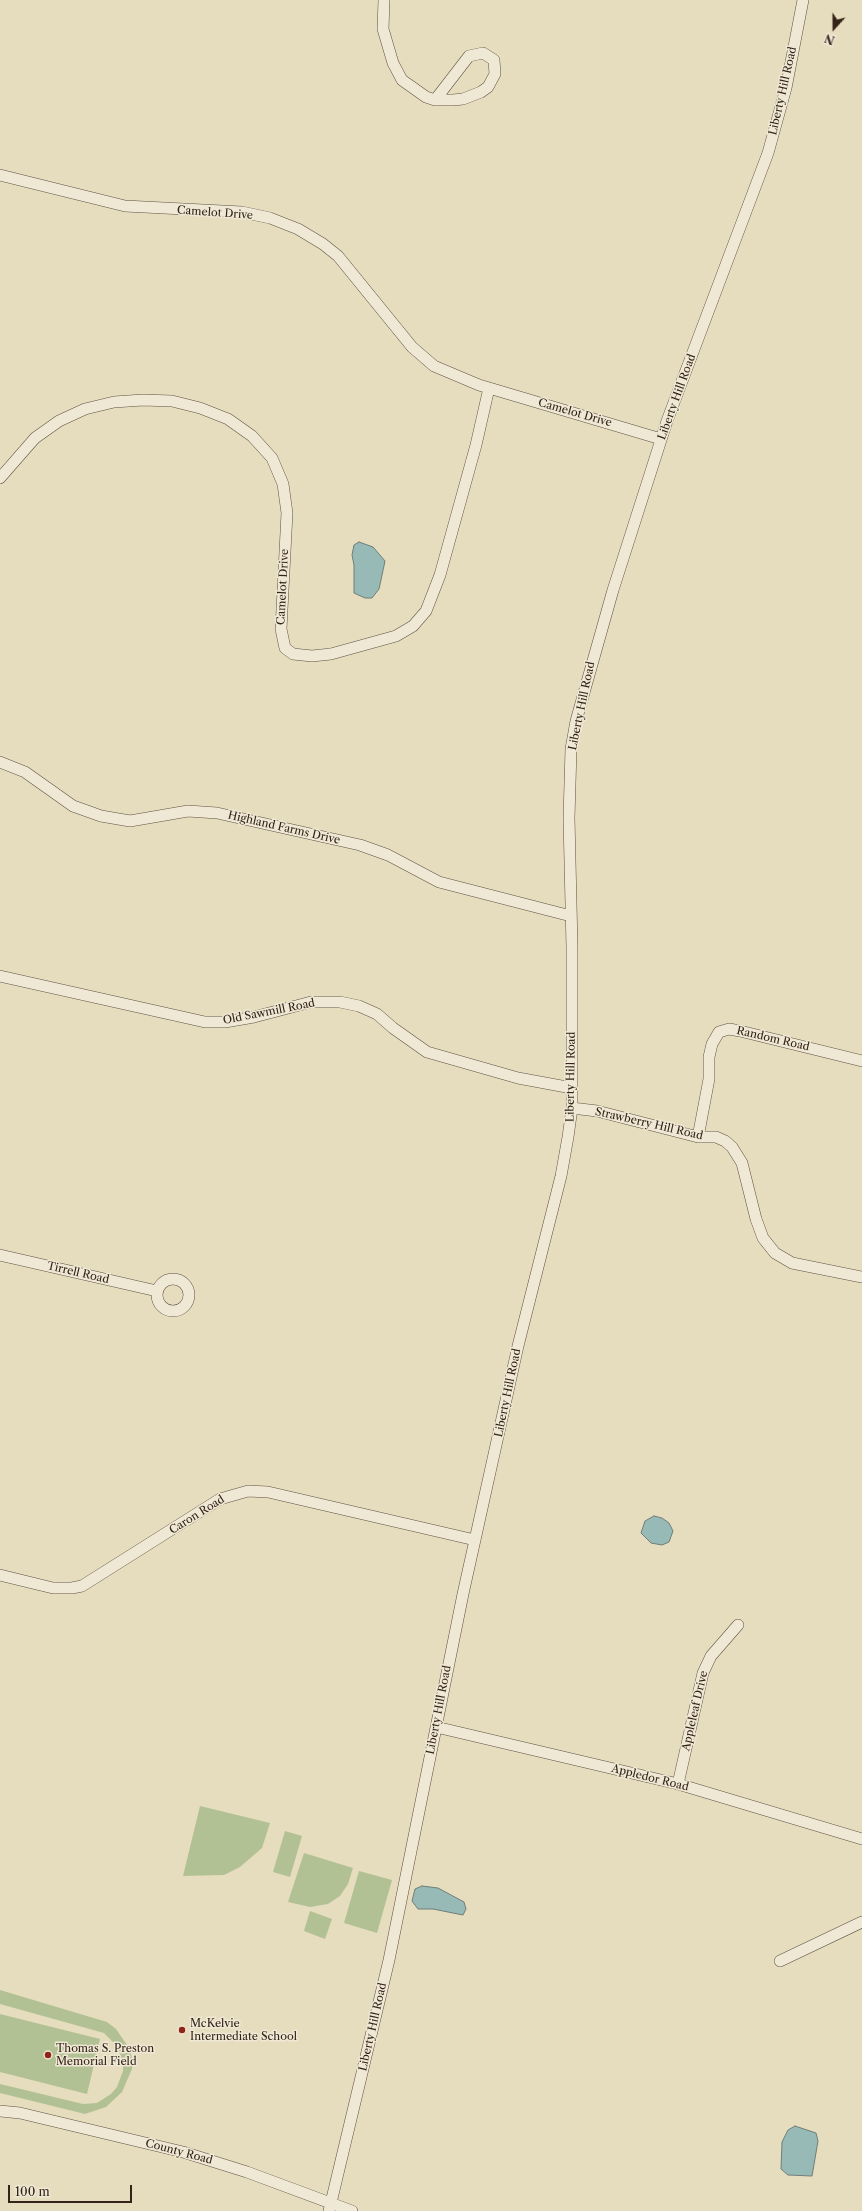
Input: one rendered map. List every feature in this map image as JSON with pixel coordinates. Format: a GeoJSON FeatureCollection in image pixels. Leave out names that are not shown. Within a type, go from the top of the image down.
{"type":"FeatureCollection","features":[{"type":"Feature","properties":{"kind":"street"},"geometry":{"type":"LineString","coordinates":[[384,0],[383,29],[387,48],[397,72],[410,88],[426,98],[435,100],[463,99],[480,92],[488,87],[495,74],[494,60],[483,52],[469,56],[435,100]]}},
{"type":"Feature","properties":{"kind":"street","name":"Liberty Hill Road"},"geometry":{"type":"LineString","coordinates":[[330,2207],[389,1960],[452,1644],[518,1346],[561,1176],[572,1108],[569,818],[571,750],[576,721],[610,597],[661,439],[768,153],[786,88],[803,0]]}},
{"type":"Feature","properties":{"kind":"street","name":"Camelot Drive"},"geometry":{"type":"LineString","coordinates":[[0,175],[125,206],[242,212],[270,218],[298,229],[323,244],[338,256],[412,347],[434,366],[451,375],[489,388],[661,439]]}},
{"type":"Feature","properties":{"kind":"street","name":"Camelot Drive"},"geometry":{"type":"LineString","coordinates":[[0,478],[35,438],[59,421],[85,409],[114,402],[143,400],[172,401],[200,408],[228,419],[252,436],[272,458],[283,484],[287,513],[280,628],[285,648],[293,654],[312,656],[331,654],[396,636],[413,626],[426,611],[442,567],[476,445],[489,388]]}},
{"type":"Feature","properties":{"kind":"street","name":"Highland Farms Drive"},"geometry":{"type":"LineString","coordinates":[[0,762],[25,772],[73,806],[101,816],[130,820],[188,811],[217,812],[360,845],[388,855],[440,882],[571,916]]}},
{"type":"Feature","properties":{"kind":"street","name":"Old Sawmill Road"},"geometry":{"type":"LineString","coordinates":[[0,976],[205,1022],[225,1022],[254,1018],[311,1002],[340,1002],[359,1006],[377,1014],[393,1028],[427,1052],[518,1078],[572,1088]]}},
{"type":"Feature","properties":{"kind":"street","name":"Random Road"},"geometry":{"type":"LineString","coordinates":[[698,1137],[709,1079],[711,1050],[719,1032],[729,1029],[740,1031],[862,1061]]}},
{"type":"Feature","properties":{"kind":"street","name":"Strawberry Hill Road"},"geometry":{"type":"LineString","coordinates":[[572,1108],[597,1111],[698,1137],[716,1137],[732,1147],[738,1155],[745,1172],[756,1219],[763,1238],[775,1253],[792,1263],[862,1277]]}},
{"type":"Feature","properties":{"kind":"street","name":"Tirrell Road"},"geometry":{"type":"LineString","coordinates":[[0,1255],[157,1291]]}},
{"type":"Feature","properties":{"kind":"street","name":"Caron Road"},"geometry":{"type":"LineString","coordinates":[[0,1575],[53,1588],[72,1588],[82,1586],[100,1577],[220,1500],[248,1491],[268,1492],[475,1540]]}},
{"type":"Feature","properties":{"kind":"street","name":"Appleleaf Drive"},"geometry":{"type":"LineString","coordinates":[[678,1784],[703,1673],[711,1656],[738,1625]]}},
{"type":"Feature","properties":{"kind":"street","name":"Appledor Road"},"geometry":{"type":"LineString","coordinates":[[436,1727],[678,1784],[862,1838]]}},
{"type":"Feature","properties":{"kind":"street"},"geometry":{"type":"LineString","coordinates":[[780,1961],[862,1922]]}},
{"type":"Feature","properties":{"kind":"street","name":"County Road"},"geometry":{"type":"LineString","coordinates":[[0,2111],[20,2113],[183,2152],[247,2172],[330,2207],[352,2211]]}},
{"type":"Feature","properties":{"kind":"green space"},"geometry":{"type":"Polygon","coordinates":[[[200,1806],[270,1823],[262,1848],[240,1867],[224,1875],[183,1876],[200,1806]]]}},
{"type":"Feature","properties":{"kind":"green space"},"geometry":{"type":"Polygon","coordinates":[[[285,1831],[302,1836],[290,1877],[273,1872],[285,1831]]]}},
{"type":"Feature","properties":{"kind":"green space"},"geometry":{"type":"Polygon","coordinates":[[[304,1853],[353,1868],[348,1884],[340,1896],[328,1904],[310,1907],[288,1902],[304,1853]]]}},
{"type":"Feature","properties":{"kind":"green space"},"geometry":{"type":"Polygon","coordinates":[[[359,1871],[392,1880],[377,1933],[344,1923],[359,1871]]]}},
{"type":"Feature","properties":{"kind":"green space"},"geometry":{"type":"Polygon","coordinates":[[[310,1911],[332,1919],[325,1939],[304,1931],[310,1911]]]}},
{"type":"Feature","properties":{"kind":"green space"},"geometry":{"type":"Polygon","coordinates":[[[0,1990],[107,2022],[116,2029],[129,2048],[132,2058],[132,2069],[122,2092],[106,2107],[85,2114],[0,2093],[0,2084],[83,2104],[97,2103],[111,2094],[117,2087],[123,2071],[123,2063],[118,2047],[104,2033],[0,2004],[0,1990]]]}},
{"type":"Feature","properties":{"kind":"green space","name":"Thomas S. Preston Memorial Field"},"geometry":{"type":"Polygon","coordinates":[[[0,2014],[100,2039],[87,2094],[0,2072],[0,2014]]]}},
{"type":"Feature","properties":{"kind":"water"},"geometry":{"type":"Polygon","coordinates":[[[359,542],[373,547],[385,561],[379,589],[372,598],[365,598],[354,593],[354,565],[352,555],[354,545],[359,542]]]}},
{"type":"Feature","properties":{"kind":"water"},"geometry":{"type":"Polygon","coordinates":[[[654,1516],[662,1518],[669,1523],[673,1531],[669,1542],[662,1545],[651,1543],[641,1533],[645,1521],[654,1516]]]}},
{"type":"Feature","properties":{"kind":"water"},"geometry":{"type":"Polygon","coordinates":[[[422,1886],[438,1888],[464,1902],[466,1909],[463,1915],[433,1909],[418,1909],[412,1901],[415,1889],[422,1886]]]}},
{"type":"Feature","properties":{"kind":"water"},"geometry":{"type":"Polygon","coordinates":[[[795,2126],[816,2133],[818,2141],[812,2176],[788,2175],[781,2169],[782,2142],[788,2130],[795,2126]]]}},
{"type":"Feature","properties":{"kind":"place","name":"McKelvie Intermediate School"},"geometry":{"type":"Point","coordinates":[182,2030]}},
{"type":"Feature","properties":{"kind":"place","name":"Thomas S. Preston Memorial Field"},"geometry":{"type":"Point","coordinates":[48,2055]}}]}
